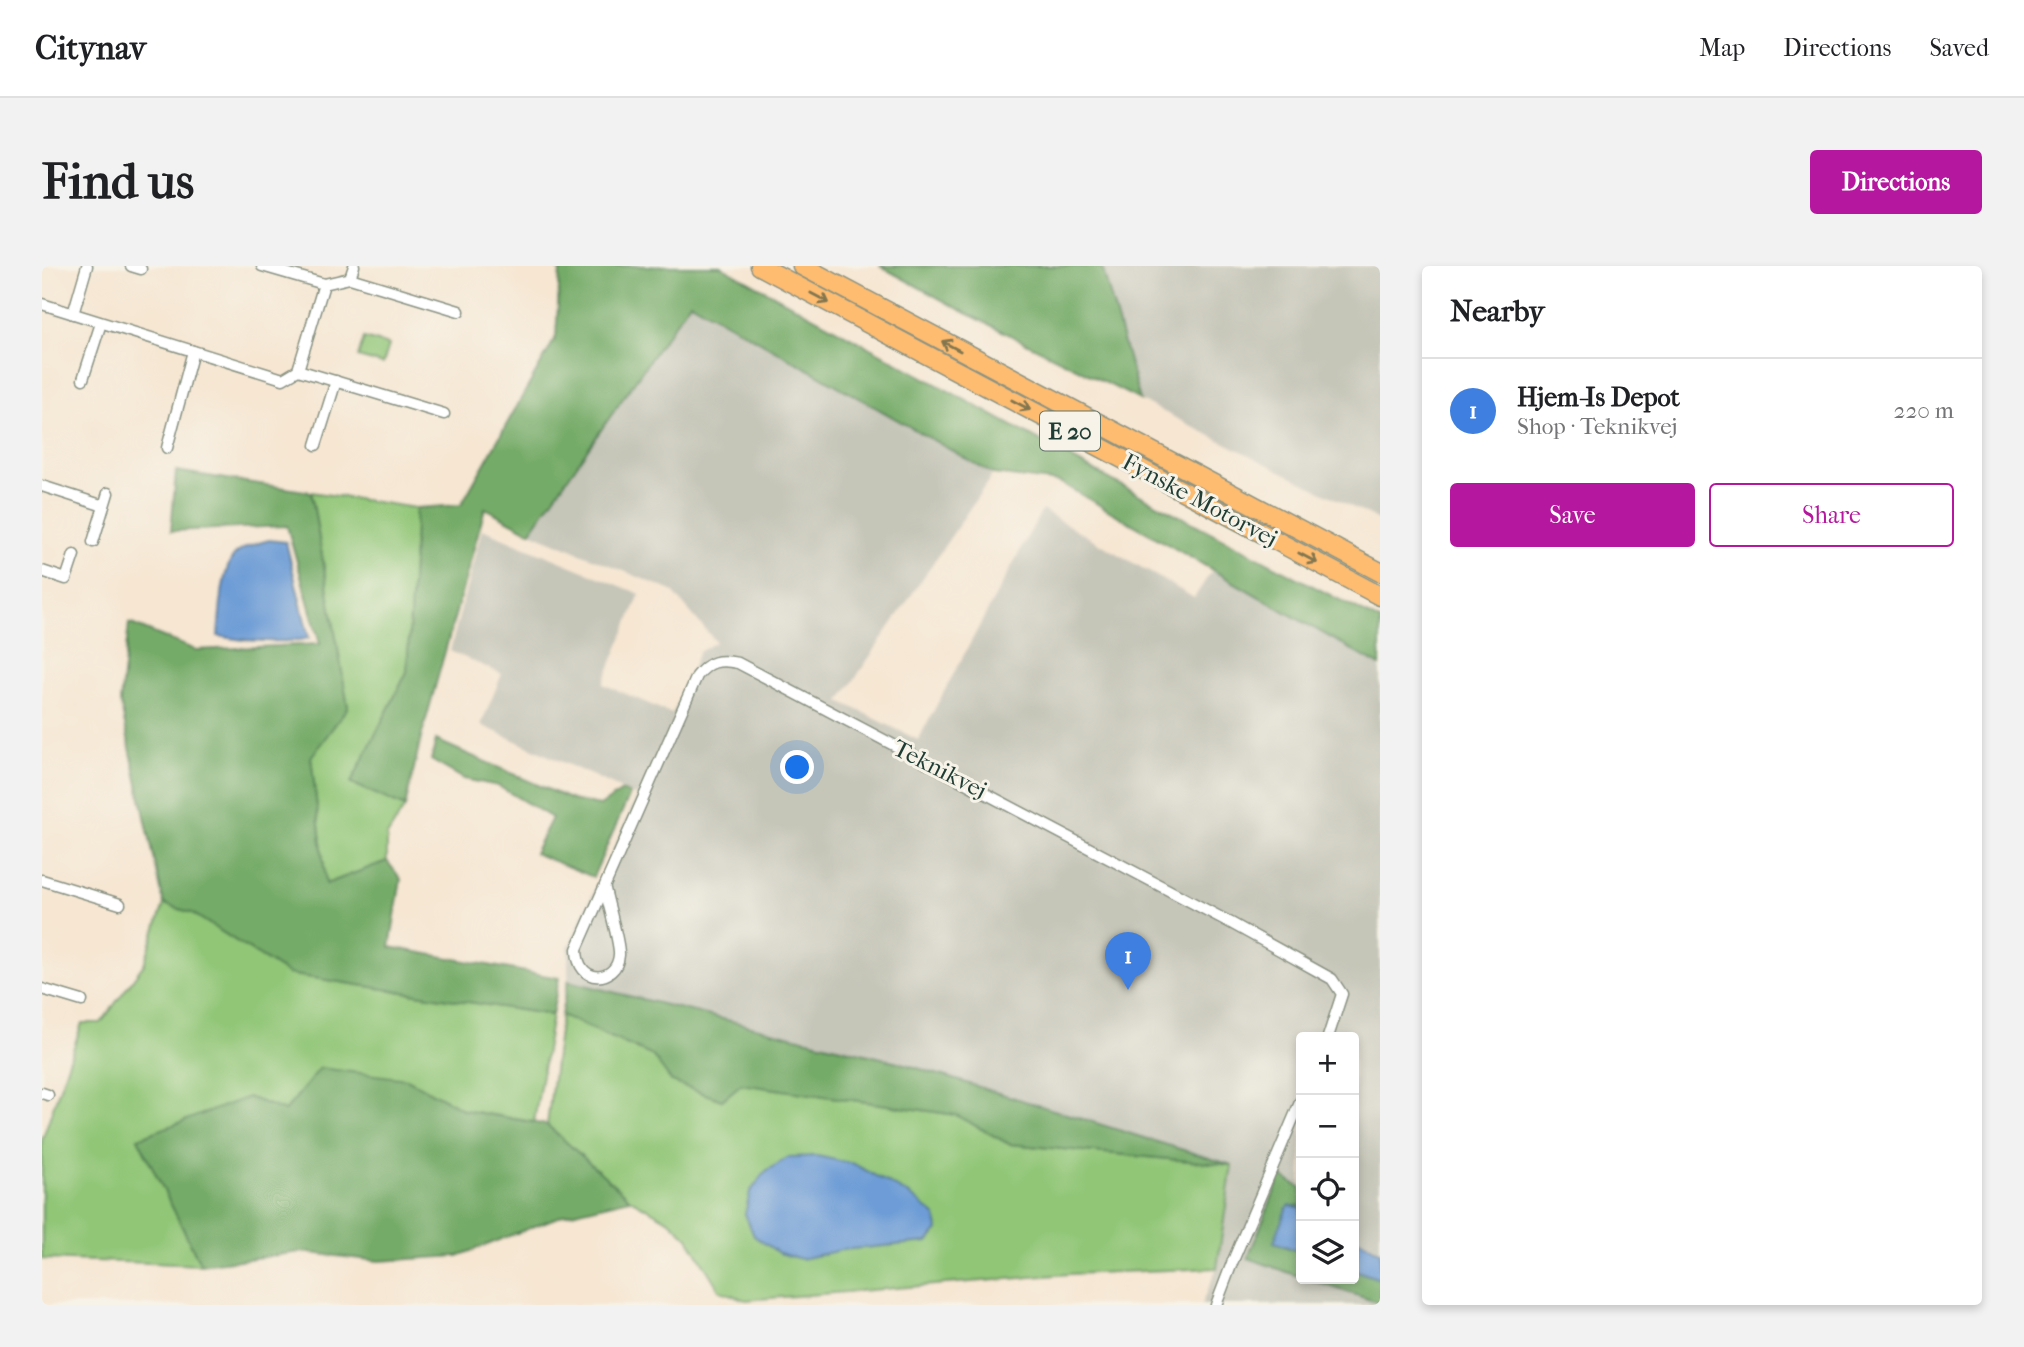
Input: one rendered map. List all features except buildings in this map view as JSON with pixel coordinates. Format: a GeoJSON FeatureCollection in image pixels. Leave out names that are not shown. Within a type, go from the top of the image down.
{"type":"FeatureCollection","features":[{"type":"Feature","properties":{"kind":"highway","name":"Fynske Motorvej"},"geometry":{"type":"LineString","coordinates":[[760,266],[1380,596]]}},
{"type":"Feature","properties":{"kind":"highway","name":"Fynske Motorvej"},"geometry":{"type":"LineString","coordinates":[[802,266],[1380,572]]}},
{"type":"Feature","properties":{"kind":"street"},"geometry":{"type":"LineString","coordinates":[[74,314],[88,266]]}},
{"type":"Feature","properties":{"kind":"street"},"geometry":{"type":"LineString","coordinates":[[265,266],[324,285],[350,278],[459,311]]}},
{"type":"Feature","properties":{"kind":"street"},"geometry":{"type":"LineString","coordinates":[[350,278],[354,266]]}},
{"type":"Feature","properties":{"kind":"street"},"geometry":{"type":"LineString","coordinates":[[42,304],[283,379],[299,370],[324,285]]}},
{"type":"Feature","properties":{"kind":"street"},"geometry":{"type":"LineString","coordinates":[[83,379],[102,323]]}},
{"type":"Feature","properties":{"kind":"street"},"geometry":{"type":"LineString","coordinates":[[167,448],[193,351]]}},
{"type":"Feature","properties":{"kind":"street"},"geometry":{"type":"LineString","coordinates":[[299,370],[444,414]]}},
{"type":"Feature","properties":{"kind":"street"},"geometry":{"type":"LineString","coordinates":[[316,444],[336,381]]}},
{"type":"Feature","properties":{"kind":"street"},"geometry":{"type":"LineString","coordinates":[[42,486],[104,506]]}},
{"type":"Feature","properties":{"kind":"street"},"geometry":{"type":"LineString","coordinates":[[93,542],[108,493]]}},
{"type":"Feature","properties":{"kind":"street"},"geometry":{"type":"LineString","coordinates":[[42,571],[66,579],[74,555]]}},
{"type":"Feature","properties":{"kind":"street","name":"Teknikvej"},"geometry":{"type":"LineString","coordinates":[[605,889],[619,956],[615,967],[608,974],[599,977],[585,974],[577,962],[577,949],[697,676],[716,660],[738,663],[1002,801],[1332,979],[1342,994],[1330,1032]]}},
{"type":"Feature","properties":{"kind":"street"},"geometry":{"type":"LineString","coordinates":[[42,880],[120,904]]}},
{"type":"Feature","properties":{"kind":"street"},"geometry":{"type":"LineString","coordinates":[[42,989],[82,1001]]}},
{"type":"Feature","properties":{"kind":"street"},"geometry":{"type":"LineString","coordinates":[[1216,1305],[1296,1112]]}},
{"type":"Feature","properties":{"kind":"shaded area"},"geometry":{"type":"Polygon","coordinates":[[[1103,266],[1380,266],[1380,521],[1140,400],[1103,266]]]}},
{"type":"Feature","properties":{"kind":"shaded area"},"geometry":{"type":"Polygon","coordinates":[[[690,302],[993,474],[840,701],[918,740],[1042,510],[1194,598],[1213,569],[1380,666],[1380,1305],[1201,1305],[1217,1268],[1232,1165],[898,1062],[568,981],[568,947],[637,796],[481,725],[502,674],[450,651],[482,529],[640,594],[603,684],[672,714],[699,652],[716,642],[672,591],[530,532],[690,302]]]}},
{"type":"Feature","properties":{"kind":"green space"},"geometry":{"type":"Polygon","coordinates":[[[552,266],[721,266],[1111,480],[1380,621],[1380,666],[1059,482],[993,474],[690,302],[530,532],[485,508],[422,734],[405,807],[351,783],[407,672],[416,508],[461,505],[556,337],[560,270],[552,266]]]}},
{"type":"Feature","properties":{"kind":"green space"},"geometry":{"type":"Polygon","coordinates":[[[880,266],[1097,266],[1103,270],[1140,400],[966,313],[880,266]]]}},
{"type":"Feature","properties":{"kind":"green space"},"geometry":{"type":"Polygon","coordinates":[[[364,338],[389,345],[383,364],[358,357],[364,338]]]}},
{"type":"Feature","properties":{"kind":"green space"},"geometry":{"type":"Polygon","coordinates":[[[176,471],[311,492],[348,707],[311,757],[326,884],[387,861],[401,879],[390,947],[559,978],[552,1015],[288,974],[192,913],[164,904],[120,702],[129,623],[195,650],[320,644],[287,526],[171,531],[176,471]]]}},
{"type":"Feature","properties":{"kind":"green space"},"geometry":{"type":"Polygon","coordinates":[[[311,492],[416,508],[407,672],[351,783],[405,807],[387,836],[387,861],[326,884],[311,756],[348,707],[311,492]]]}},
{"type":"Feature","properties":{"kind":"green space"},"geometry":{"type":"Polygon","coordinates":[[[436,740],[572,800],[600,806],[622,791],[630,794],[593,877],[534,853],[552,818],[498,786],[464,779],[431,760],[436,740]]]}},
{"type":"Feature","properties":{"kind":"green space"},"geometry":{"type":"Polygon","coordinates":[[[164,904],[192,913],[288,974],[552,1015],[534,1122],[464,1110],[407,1079],[285,1111],[138,1138],[201,1265],[42,1259],[42,1140],[82,1023],[101,1023],[144,964],[164,904]]]}},
{"type":"Feature","properties":{"kind":"green space"},"geometry":{"type":"Polygon","coordinates":[[[568,981],[898,1062],[1232,1165],[1009,1144],[956,1115],[741,1084],[722,1100],[672,1082],[653,1056],[561,1015],[568,981]]]}},
{"type":"Feature","properties":{"kind":"green space"},"geometry":{"type":"Polygon","coordinates":[[[561,1015],[653,1056],[672,1082],[722,1100],[741,1084],[956,1115],[1009,1144],[1232,1165],[1217,1268],[1070,1274],[746,1300],[720,1291],[688,1238],[670,1221],[630,1199],[547,1125],[561,1015]]]}},
{"type":"Feature","properties":{"kind":"green space"},"geometry":{"type":"Polygon","coordinates":[[[320,1068],[407,1079],[464,1110],[547,1125],[630,1199],[563,1215],[458,1256],[379,1261],[301,1252],[201,1265],[138,1138],[248,1097],[285,1111],[320,1068]]]}},
{"type":"Feature","properties":{"kind":"green space"},"geometry":{"type":"Polygon","coordinates":[[[1281,1176],[1296,1185],[1296,1207],[1277,1244],[1296,1250],[1296,1275],[1248,1258],[1281,1176]]]}},
{"type":"Feature","properties":{"kind":"green space"},"geometry":{"type":"Polygon","coordinates":[[[1359,1272],[1380,1279],[1380,1303],[1323,1284],[1359,1284],[1359,1272]]]}},
{"type":"Feature","properties":{"kind":"water"},"geometry":{"type":"Polygon","coordinates":[[[269,540],[286,542],[309,638],[264,641],[218,636],[222,594],[230,563],[241,550],[269,540]]]}},
{"type":"Feature","properties":{"kind":"water"},"geometry":{"type":"Polygon","coordinates":[[[817,1156],[854,1164],[910,1195],[936,1216],[938,1230],[928,1242],[841,1250],[801,1259],[779,1253],[754,1236],[745,1214],[750,1192],[766,1171],[789,1157],[817,1156]]]}},
{"type":"Feature","properties":{"kind":"water"},"geometry":{"type":"Polygon","coordinates":[[[1290,1205],[1296,1207],[1296,1250],[1274,1242],[1290,1205]]]}},
{"type":"Feature","properties":{"kind":"water"},"geometry":{"type":"Polygon","coordinates":[[[1359,1240],[1380,1252],[1380,1279],[1359,1272],[1359,1240]]]}},
{"type":"Feature","properties":{"kind":"place","name":"Hjem-Is Depot"},"geometry":{"type":"Point","coordinates":[1128,990]}}]}
